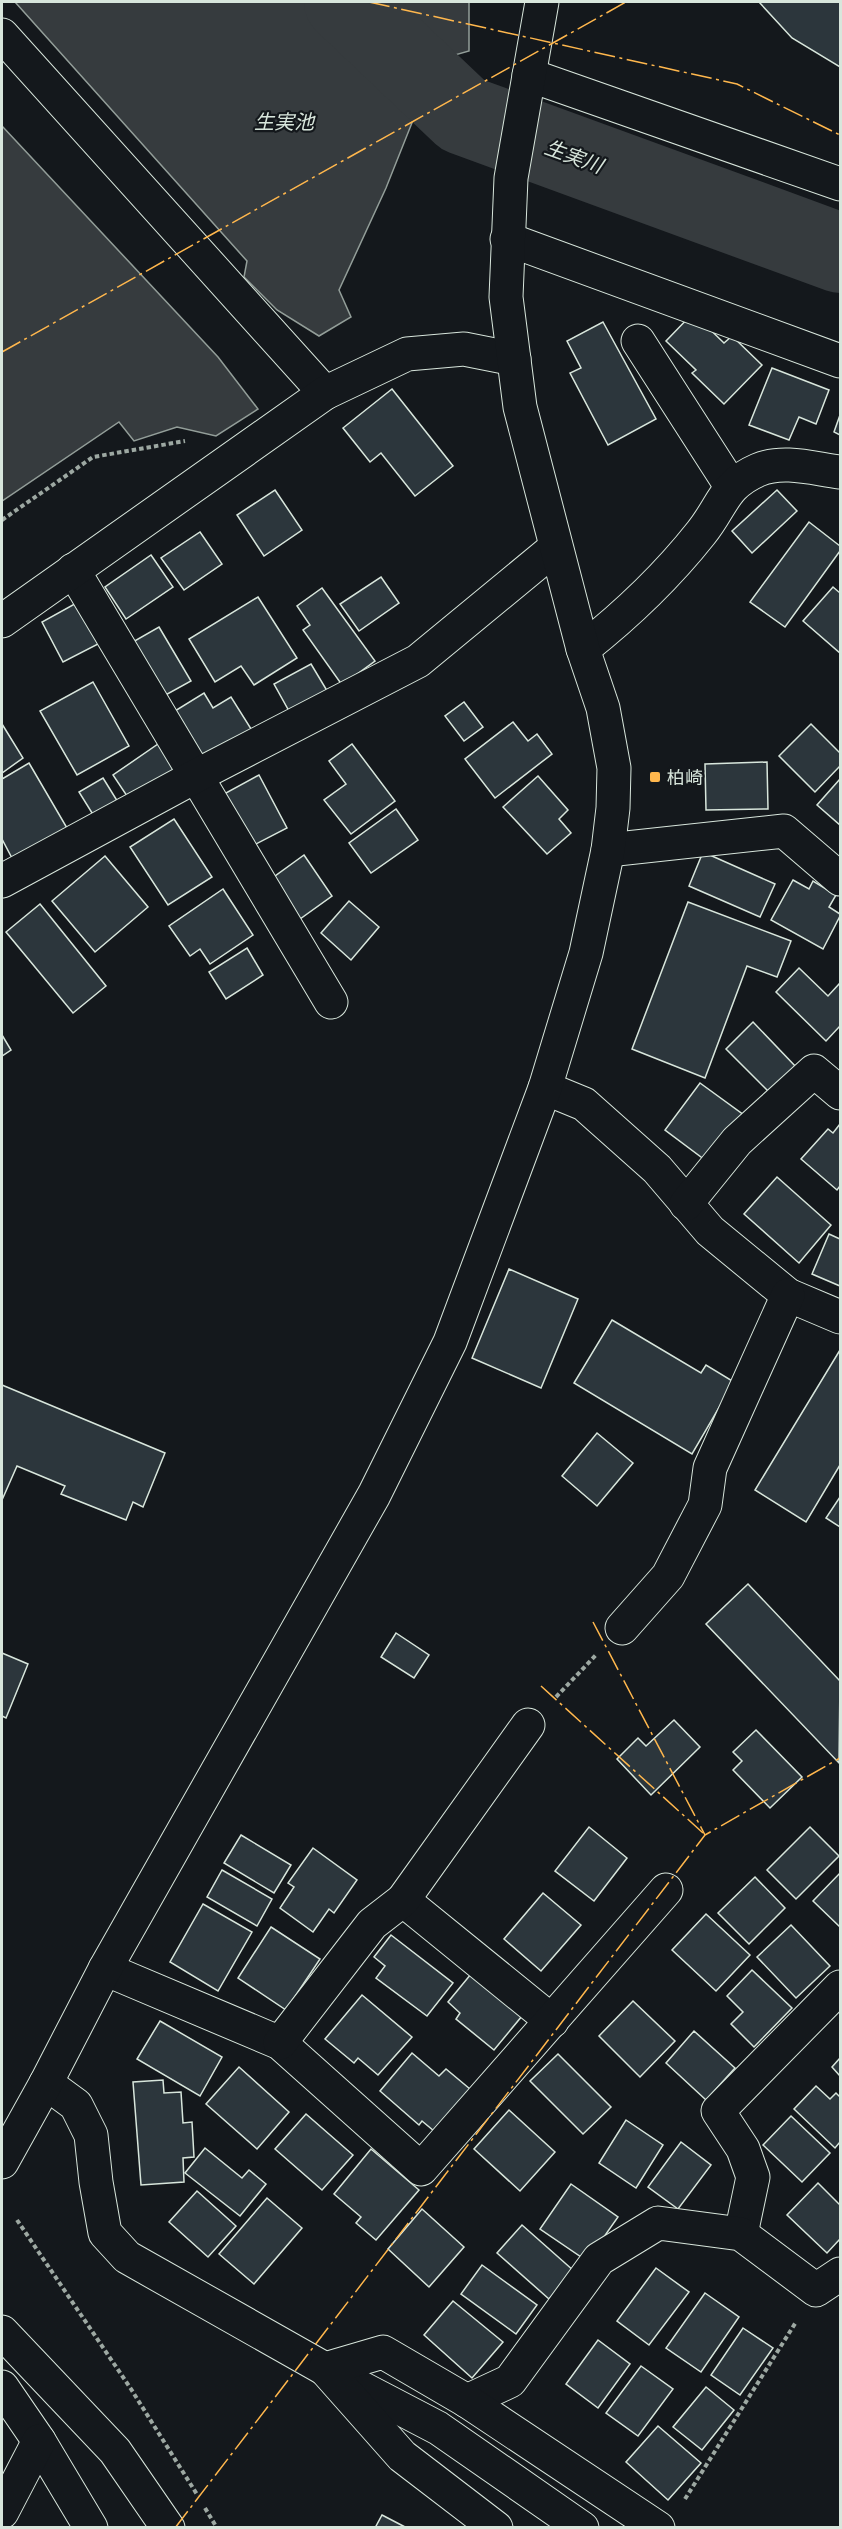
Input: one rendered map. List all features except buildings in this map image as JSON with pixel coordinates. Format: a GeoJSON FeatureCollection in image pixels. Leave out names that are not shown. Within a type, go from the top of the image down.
{"type":"FeatureCollection","features":[{"type":"Feature","properties":{"kind":"street"},"geometry":{"type":"LineString","coordinates":[[2,2162],[105,1969],[374,1495],[450,1342],[546,1088],[586,953],[608,850],[613,808],[614,768],[603,708],[583,649],[555,549],[520,407],[506,297],[511,178],[542,2]]}},
{"type":"Feature","properties":{"kind":"street"},"geometry":{"type":"LineString","coordinates":[[2,35],[326,393]]}},
{"type":"Feature","properties":{"kind":"street"},"geometry":{"type":"LineString","coordinates":[[528,75],[840,184]]}},
{"type":"Feature","properties":{"kind":"street"},"geometry":{"type":"LineString","coordinates":[[507,239],[840,361]]}},
{"type":"Feature","properties":{"kind":"street"},"geometry":{"type":"LineString","coordinates":[[638,341],[731,486]]}},
{"type":"Feature","properties":{"kind":"street"},"geometry":{"type":"LineString","coordinates":[[2,621],[326,393],[407,354],[464,350],[514,359]]}},
{"type":"Feature","properties":{"kind":"street"},"geometry":{"type":"LineString","coordinates":[[583,649],[615,624],[660,579],[702,532],[731,486],[760,469],[786,465],[840,472]]}},
{"type":"Feature","properties":{"kind":"street"},"geometry":{"type":"LineString","coordinates":[[2,881],[196,776],[418,661],[555,549]]}},
{"type":"Feature","properties":{"kind":"street"},"geometry":{"type":"LineString","coordinates":[[73,570],[331,1002]]}},
{"type":"Feature","properties":{"kind":"street"},"geometry":{"type":"LineString","coordinates":[[608,850],[784,831],[840,879]]}},
{"type":"Feature","properties":{"kind":"street"},"geometry":{"type":"LineString","coordinates":[[686,1204],[737,1141],[814,1071],[840,1093]]}},
{"type":"Feature","properties":{"kind":"street"},"geometry":{"type":"LineString","coordinates":[[546,1088],[584,1104],[657,1169],[710,1231],[788,1295],[840,1317]]}},
{"type":"Feature","properties":{"kind":"street"},"geometry":{"type":"LineString","coordinates":[[622,1628],[668,1576],[705,1505],[710,1468],[788,1295]]}},
{"type":"Feature","properties":{"kind":"street"},"geometry":{"type":"LineString","coordinates":[[280,2043],[372,1924],[403,1900],[528,1725]]}},
{"type":"Feature","properties":{"kind":"street"},"geometry":{"type":"LineString","coordinates":[[105,1969],[280,2043],[421,2169],[666,1890]]}},
{"type":"Feature","properties":{"kind":"street"},"geometry":{"type":"LineString","coordinates":[[403,1900],[552,2021]]}},
{"type":"Feature","properties":{"kind":"street"},"geometry":{"type":"LineString","coordinates":[[741,2234],[753,2177],[743,2149],[718,2111],[840,1988]]}},
{"type":"Feature","properties":{"kind":"street"},"geometry":{"type":"LineString","coordinates":[[46,2083],[76,2105],[91,2135],[105,2233],[127,2256],[325,2369],[438,2428],[582,2528]]}},
{"type":"Feature","properties":{"kind":"street"},"geometry":{"type":"LineString","coordinates":[[467,2402],[510,2381],[599,2259],[658,2223],[741,2234],[828,2282]]}},
{"type":"Feature","properties":{"kind":"street"},"geometry":{"type":"LineString","coordinates":[[2,2332],[115,2451],[168,2528]]}},
{"type":"Feature","properties":{"kind":"street"},"geometry":{"type":"LineString","coordinates":[[325,2369],[383,2352],[669,2518]]}},
{"type":"Feature","properties":{"kind":"street"},"geometry":{"type":"LineString","coordinates":[[325,2369],[402,2456],[496,2528]]}},
{"type":"Feature","properties":{"kind":"street"},"geometry":{"type":"LineString","coordinates":[[2,2387],[39,2440],[91,2528]]}},
{"type":"Feature","properties":{"kind":"street"},"geometry":{"type":"LineString","coordinates":[[2,2512],[39,2440]]}},
{"type":"Feature","properties":{"kind":"path"},"geometry":{"type":"LineString","coordinates":[[2,520],[93,457],[206,437],[230,460]]}},
{"type":"Feature","properties":{"kind":"path"},"geometry":{"type":"LineString","coordinates":[[528,1725],[622,1628]]}},
{"type":"Feature","properties":{"kind":"path"},"geometry":{"type":"LineString","coordinates":[[17,2220],[131,2389],[218,2528]]}},
{"type":"Feature","properties":{"kind":"path"},"geometry":{"type":"LineString","coordinates":[[669,2518],[828,2282]]}},
{"type":"Feature","properties":{"kind":"water","name":"生実池"},"geometry":{"type":"Polygon","coordinates":[[[15,2],[469,2],[469,51],[437,60],[386,188],[339,290],[351,317],[319,336],[277,310],[244,277],[247,261],[15,2]]]}},
{"type":"Feature","properties":{"kind":"water"},"geometry":{"type":"Polygon","coordinates":[[[2,126],[218,357],[258,409],[216,436],[177,427],[134,441],[119,422],[2,501],[2,126]]]}},
{"type":"Feature","properties":{"kind":"waterway","name":"生実川"},"geometry":{"type":"LineString","coordinates":[[344,2],[463,115],[840,253]]}},
{"type":"Feature","properties":{"kind":"power"},"geometry":{"type":"LineString","coordinates":[[369,2],[737,84],[840,135]]}},
{"type":"Feature","properties":{"kind":"power"},"geometry":{"type":"LineString","coordinates":[[2,352],[626,2]]}},
{"type":"Feature","properties":{"kind":"power"},"geometry":{"type":"LineString","coordinates":[[593,1622],[705,1835]]}},
{"type":"Feature","properties":{"kind":"power"},"geometry":{"type":"LineString","coordinates":[[541,1686],[703,1833]]}},
{"type":"Feature","properties":{"kind":"power"},"geometry":{"type":"LineString","coordinates":[[175,2528],[705,1835],[840,1758]]}},
{"type":"Feature","properties":{"kind":"place","name":"柏崎"},"geometry":{"type":"Point","coordinates":[655,777]}}]}
